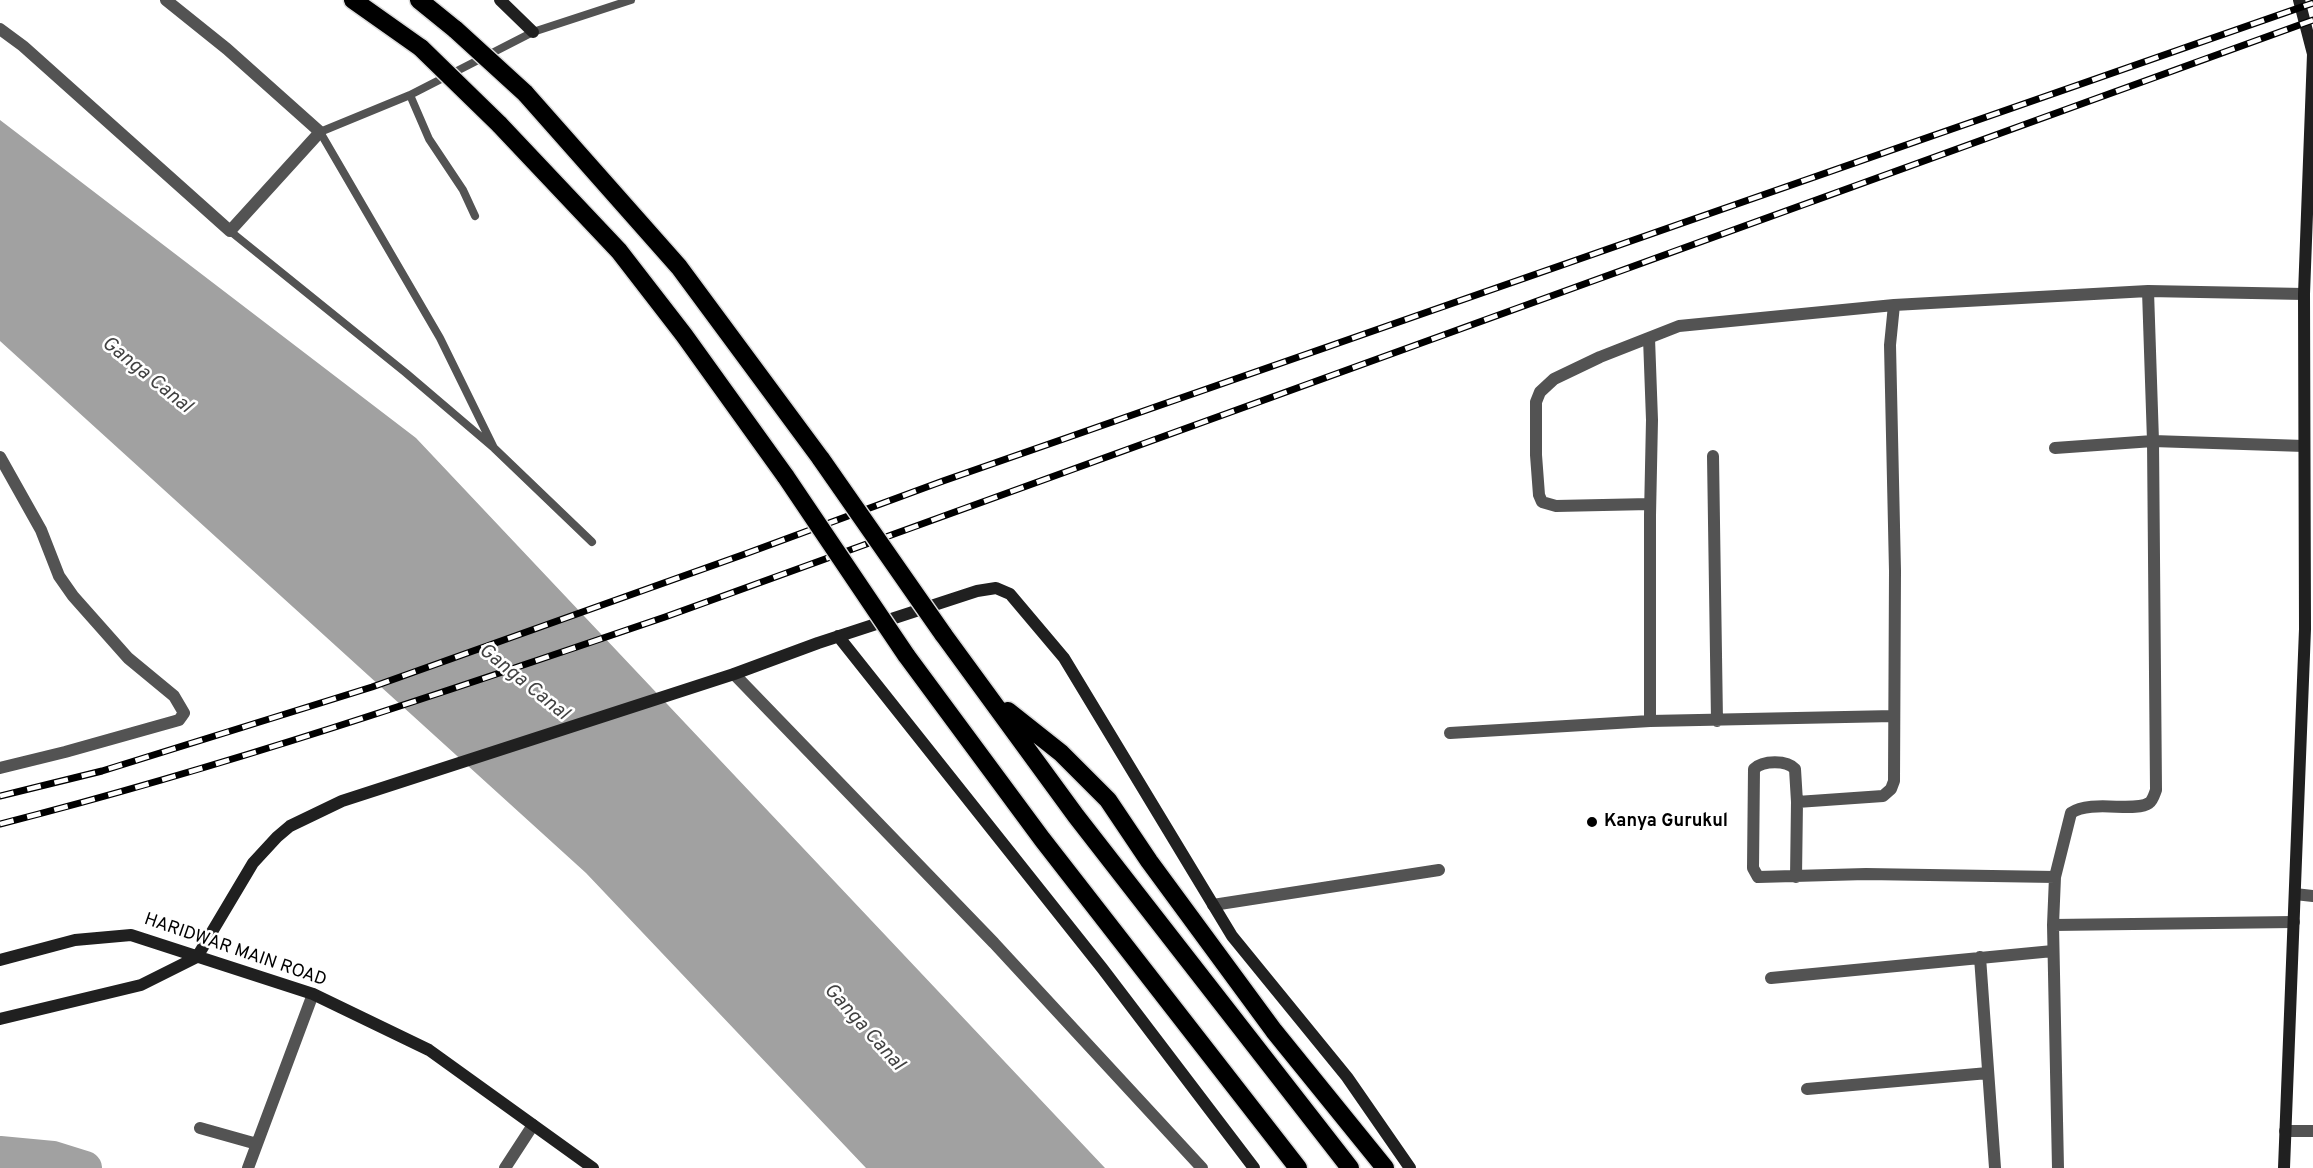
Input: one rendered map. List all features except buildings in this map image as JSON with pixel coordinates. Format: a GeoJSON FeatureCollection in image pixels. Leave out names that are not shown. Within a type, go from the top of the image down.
{"type":"FeatureCollection","features":[{"type":"Feature","properties":{"kind":"highway"},"geometry":{"type":"LineString","coordinates":[[353,0],[421,48],[499,124],[619,251],[684,335],[786,477],[906,656],[1042,839],[1298,1168]]}},
{"type":"Feature","properties":{"kind":"highway"},"geometry":{"type":"LineString","coordinates":[[418,0],[456,30],[525,93],[679,267],[821,459],[943,634],[1076,816],[1350,1168]]}},
{"type":"Feature","properties":{"kind":"highway"},"geometry":{"type":"LineString","coordinates":[[988,695],[1061,753],[1108,800],[1149,861],[1274,1031],[1384,1168]]}},
{"type":"Feature","properties":{"kind":"street"},"geometry":{"type":"LineString","coordinates":[[0,29],[23,46],[230,231],[320,132],[227,49],[166,0]]}},
{"type":"Feature","properties":{"kind":"street"},"geometry":{"type":"LineString","coordinates":[[500,0],[533,32]]}},
{"type":"Feature","properties":{"kind":"street"},"geometry":{"type":"LineString","coordinates":[[2284,1168],[2309,567],[2304,446],[2304,294],[2311,169],[2313,54],[2299,0]]}},
{"type":"Feature","properties":{"kind":"street"},"geometry":{"type":"LineString","coordinates":[[1650,504],[1547,504],[1542,502],[1539,495],[1536,455],[1536,402],[1540,392],[1554,379],[1600,357],[1679,326],[1894,305],[2148,291],[2304,294]]}},
{"type":"Feature","properties":{"kind":"street"},"geometry":{"type":"LineString","coordinates":[[2058,1168],[2053,925],[2055,877],[2068,820],[2075,810],[2093,806],[2144,805],[2153,799],[2156,790],[2153,441],[2148,291]]}},
{"type":"Feature","properties":{"kind":"street"},"geometry":{"type":"LineString","coordinates":[[1797,802],[1883,796],[1892,789],[1894,781],[1895,571],[1890,345],[1894,305]]}},
{"type":"Feature","properties":{"kind":"street"},"geometry":{"type":"LineString","coordinates":[[1649,338],[1652,420],[1650,721]]}},
{"type":"Feature","properties":{"kind":"street"},"geometry":{"type":"LineString","coordinates":[[2055,448],[2153,441],[2304,446]]}},
{"type":"Feature","properties":{"kind":"street"},"geometry":{"type":"LineString","coordinates":[[1713,456],[1717,721]]}},
{"type":"Feature","properties":{"kind":"street"},"geometry":{"type":"LineString","coordinates":[[0,457],[19,487],[41,530],[59,576],[73,596],[128,658],[174,696],[184,713],[179,720],[0,768]]}},
{"type":"Feature","properties":{"kind":"street"},"geometry":{"type":"LineString","coordinates":[[0,1019],[141,985],[197,957],[254,863],[290,826],[342,801],[734,674],[838,636],[977,591],[996,588],[1010,594],[1064,658],[1232,936],[1347,1077],[1410,1168]]}},
{"type":"Feature","properties":{"kind":"street"},"geometry":{"type":"LineString","coordinates":[[838,636],[1102,968],[1254,1168]]}},
{"type":"Feature","properties":{"kind":"street"},"geometry":{"type":"LineString","coordinates":[[734,674],[994,943],[1202,1168]]}},
{"type":"Feature","properties":{"kind":"street"},"geometry":{"type":"LineString","coordinates":[[1450,733],[1650,721],[1894,716]]}},
{"type":"Feature","properties":{"kind":"street"},"geometry":{"type":"LineString","coordinates":[[1796,877],[1795,769],[1789,764],[1765,763],[1754,769],[1754,872],[1762,878],[1796,877],[1866,874],[2055,877]]}},
{"type":"Feature","properties":{"kind":"street"},"geometry":{"type":"LineString","coordinates":[[1213,905],[1438,870]]}},
{"type":"Feature","properties":{"kind":"street"},"geometry":{"type":"LineString","coordinates":[[2295,894],[2313,896]]}},
{"type":"Feature","properties":{"kind":"street"},"geometry":{"type":"LineString","coordinates":[[2053,925],[2294,922]]}},
{"type":"Feature","properties":{"kind":"street","name":"HARIDWAR MAIN ROAD"},"geometry":{"type":"LineString","coordinates":[[0,960],[75,940],[132,935],[313,994],[429,1050],[592,1168]]}},
{"type":"Feature","properties":{"kind":"street"},"geometry":{"type":"LineString","coordinates":[[1771,978],[2053,951]]}},
{"type":"Feature","properties":{"kind":"street"},"geometry":{"type":"LineString","coordinates":[[1980,957],[1995,1168]]}},
{"type":"Feature","properties":{"kind":"street"},"geometry":{"type":"LineString","coordinates":[[248,1168],[313,994]]}},
{"type":"Feature","properties":{"kind":"street"},"geometry":{"type":"LineString","coordinates":[[1807,1089],[1988,1073]]}},
{"type":"Feature","properties":{"kind":"street"},"geometry":{"type":"LineString","coordinates":[[505,1168],[532,1125]]}},
{"type":"Feature","properties":{"kind":"street"},"geometry":{"type":"LineString","coordinates":[[200,1128],[257,1144]]}},
{"type":"Feature","properties":{"kind":"street"},"geometry":{"type":"LineString","coordinates":[[2285,1131],[2313,1131]]}},
{"type":"Feature","properties":{"kind":"lane"},"geometry":{"type":"LineString","coordinates":[[494,448],[440,338],[320,132],[410,95],[533,32],[632,0]]}},
{"type":"Feature","properties":{"kind":"lane"},"geometry":{"type":"LineString","coordinates":[[410,95],[429,139],[463,190],[475,216]]}},
{"type":"Feature","properties":{"kind":"lane"},"geometry":{"type":"LineString","coordinates":[[230,231],[406,373],[494,448],[592,542]]}},
{"type":"Feature","properties":{"kind":"water","name":"Ganga Canal"},"geometry":{"type":"Polygon","coordinates":[[[0,120],[416,438],[1105,1168],[866,1168],[586,873],[0,341],[0,120]]]}},
{"type":"Feature","properties":{"kind":"waterway"},"geometry":{"type":"LineString","coordinates":[[0,1153],[53,1158],[85,1168]]}},
{"type":"Feature","properties":{"kind":"railway"},"geometry":{"type":"LineString","coordinates":[[0,796],[102,771],[372,687],[943,481],[2313,3]]}},
{"type":"Feature","properties":{"kind":"railway"},"geometry":{"type":"LineString","coordinates":[[0,824],[251,753],[665,617],[2313,20]]}},
{"type":"Feature","properties":{"kind":"place","name":"Kanya Gurukul"},"geometry":{"type":"Point","coordinates":[1592,822]}}]}
